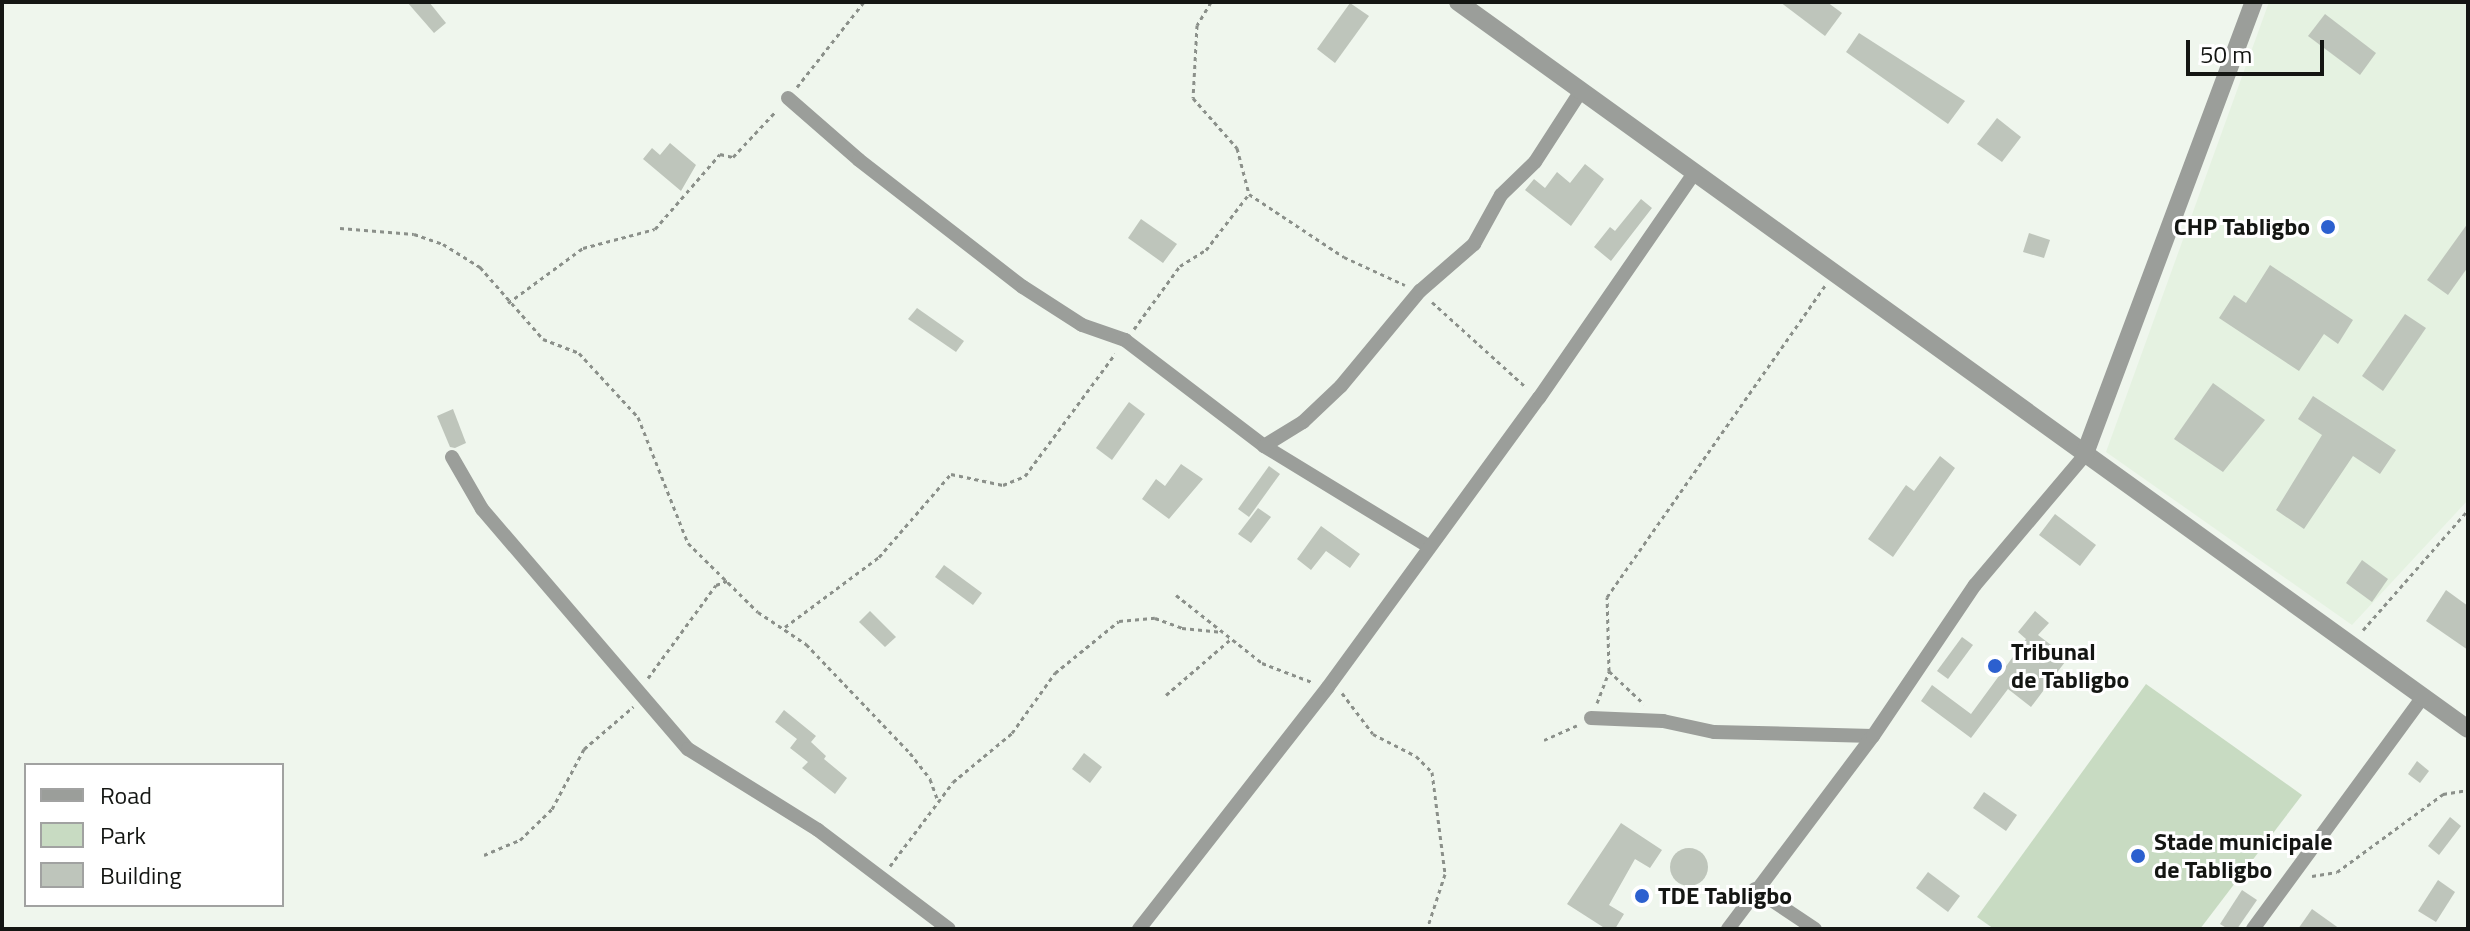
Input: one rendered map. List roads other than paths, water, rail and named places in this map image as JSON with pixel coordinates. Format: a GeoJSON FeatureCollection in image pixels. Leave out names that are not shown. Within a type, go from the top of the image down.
{"type":"FeatureCollection","features":[{"type":"Feature","properties":{"kind":"street"},"geometry":{"type":"LineString","coordinates":[[1458,2],[2084,456],[2468,729]]}},
{"type":"Feature","properties":{"kind":"street"},"geometry":{"type":"LineString","coordinates":[[1728,929],[1755,889],[1873,736],[1975,585],[2084,456],[2254,2]]}},
{"type":"Feature","properties":{"kind":"street"},"geometry":{"type":"LineString","coordinates":[[1264,446],[1303,422],[1341,386],[1420,291],[1474,244],[1501,195],[1535,162],[1581,91]]}},
{"type":"Feature","properties":{"kind":"street"},"geometry":{"type":"LineString","coordinates":[[788,98],[1023,287],[1082,325],[1125,340],[1264,446],[1428,546]]}},
{"type":"Feature","properties":{"kind":"street"},"geometry":{"type":"LineString","coordinates":[[1139,929],[1328,687],[1539,398],[1694,173]]}},
{"type":"Feature","properties":{"kind":"street"},"geometry":{"type":"LineString","coordinates":[[452,457],[482,509],[688,749],[818,830],[949,929]]}},
{"type":"Feature","properties":{"kind":"street"},"geometry":{"type":"LineString","coordinates":[[2253,929],[2423,697]]}},
{"type":"Feature","properties":{"kind":"street"},"geometry":{"type":"LineString","coordinates":[[1591,718],[1663,721],[1714,732],[1873,736]]}},
{"type":"Feature","properties":{"kind":"street"},"geometry":{"type":"LineString","coordinates":[[1755,889],[1815,929]]}},
{"type":"Feature","properties":{"kind":"place","name":"CHP Tabligbo"},"geometry":{"type":"Point","coordinates":[2328,227]}},
{"type":"Feature","properties":{"kind":"place","name":"Tribunal de Tabligbo"},"geometry":{"type":"Point","coordinates":[1995,666]}},
{"type":"Feature","properties":{"kind":"place","name":"Stade municipale de Tabligbo"},"geometry":{"type":"Point","coordinates":[2138,856]}},
{"type":"Feature","properties":{"kind":"place","name":"TDE Tabligbo"},"geometry":{"type":"Point","coordinates":[1642,896]}}]}
